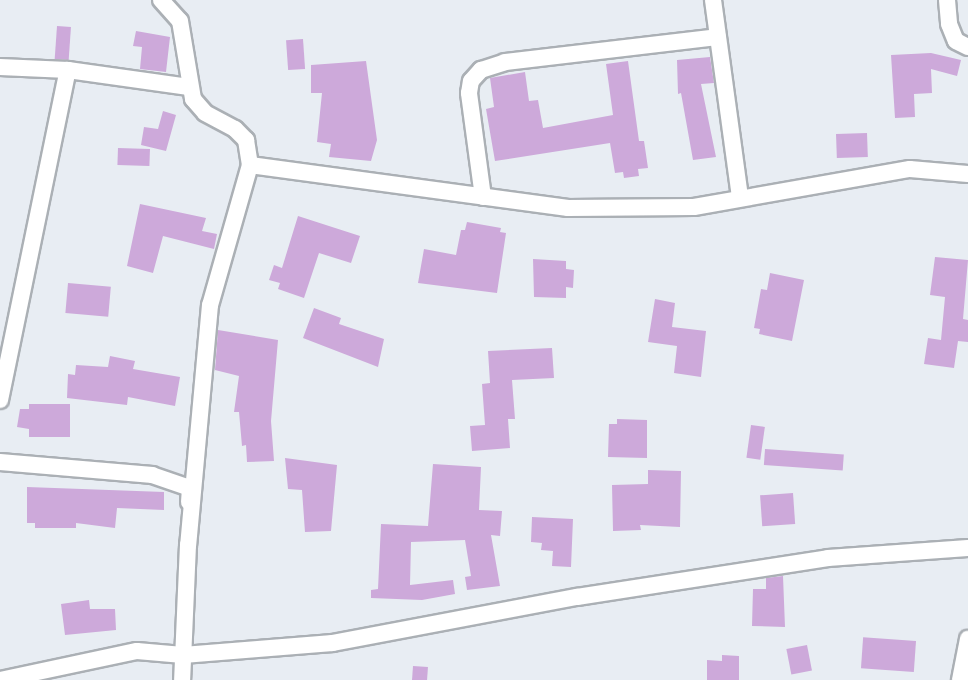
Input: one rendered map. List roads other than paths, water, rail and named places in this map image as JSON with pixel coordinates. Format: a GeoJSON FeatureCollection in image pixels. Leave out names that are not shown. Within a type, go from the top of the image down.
{"type":"FeatureCollection","features":[{"type":"Feature","properties":{"kind":"street"},"geometry":{"type":"LineString","coordinates":[[161,0],[180,21],[189,87],[193,99],[205,113],[236,129],[246,140],[250,165],[210,304],[188,544]]}},
{"type":"Feature","properties":{"kind":"street"},"geometry":{"type":"LineString","coordinates":[[713,0],[740,198]]}},
{"type":"Feature","properties":{"kind":"street"},"geometry":{"type":"LineString","coordinates":[[947,0],[949,24],[956,41],[968,47]]}},
{"type":"Feature","properties":{"kind":"street"},"geometry":{"type":"LineString","coordinates":[[483,197],[469,93],[471,81],[481,70],[505,62],[718,37]]}},
{"type":"Feature","properties":{"kind":"street"},"geometry":{"type":"LineString","coordinates":[[0,67],[68,70],[189,87]]}},
{"type":"Feature","properties":{"kind":"street"},"geometry":{"type":"LineString","coordinates":[[0,400],[68,70]]}},
{"type":"Feature","properties":{"kind":"street"},"geometry":{"type":"LineString","coordinates":[[250,165],[568,208],[694,207],[910,169],[968,174]]}},
{"type":"Feature","properties":{"kind":"street"},"geometry":{"type":"LineString","coordinates":[[0,462],[152,475],[189,488],[182,680]]}},
{"type":"Feature","properties":{"kind":"street"},"geometry":{"type":"LineString","coordinates":[[0,680],[137,651],[183,655],[333,643],[578,597],[828,558],[968,548]]}},
{"type":"Feature","properties":{"kind":"street"},"geometry":{"type":"LineString","coordinates":[[960,680],[968,639]]}}]}
